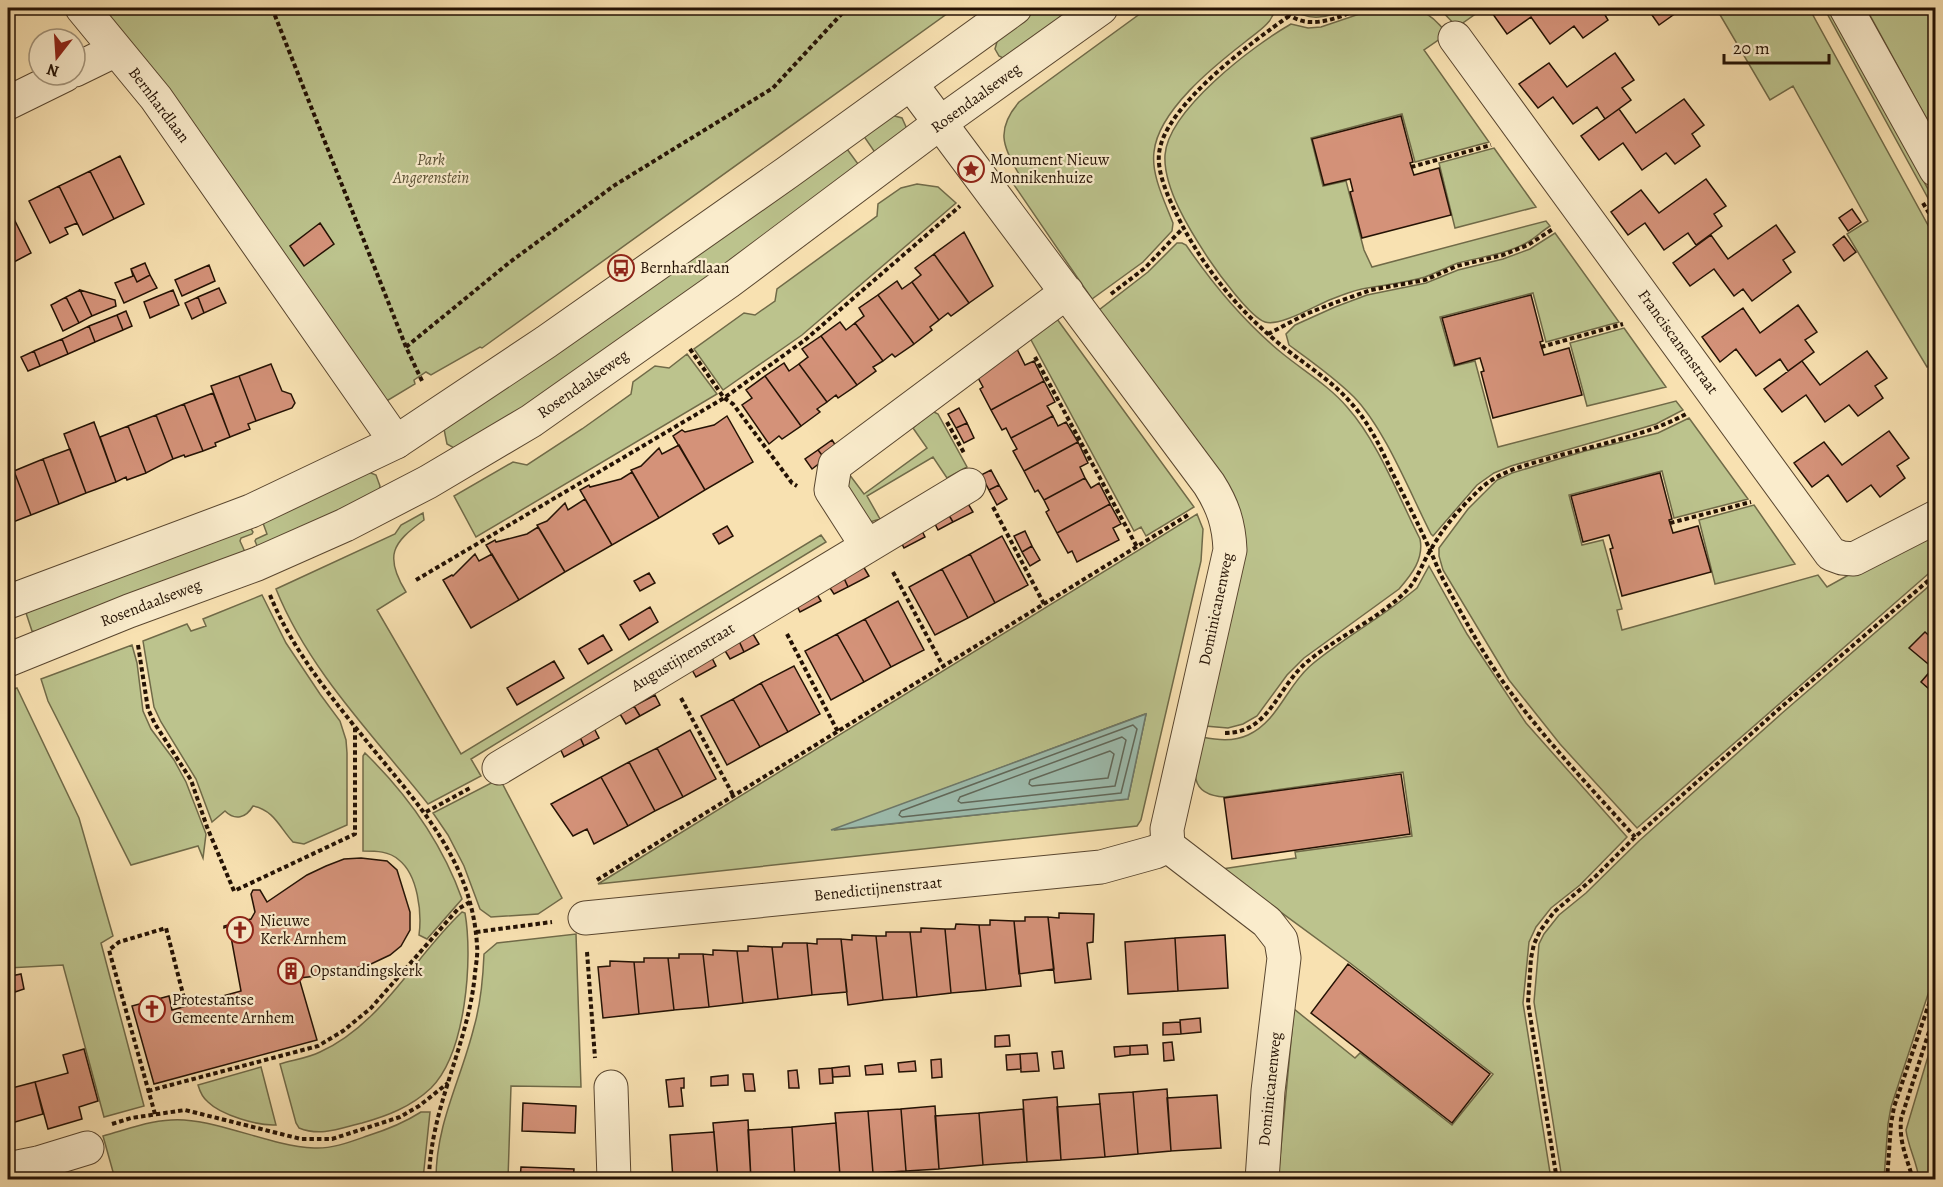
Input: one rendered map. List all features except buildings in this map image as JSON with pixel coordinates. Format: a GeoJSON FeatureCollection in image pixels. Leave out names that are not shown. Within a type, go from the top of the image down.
{"type":"FeatureCollection","features":[{"type":"Feature","properties":{"kind":"street","name":"Bernhardlaan"},"geometry":{"type":"LineString","coordinates":[[82,8],[156,98],[396,442],[428,482]]}},
{"type":"Feature","properties":{"kind":"street"},"geometry":{"type":"LineString","coordinates":[[8,602],[251,511],[396,442],[546,342],[1015,8]]}},
{"type":"Feature","properties":{"kind":"street","name":"Rosendaalseweg"},"geometry":{"type":"LineString","coordinates":[[8,660],[129,611],[257,564],[345,525],[428,482],[531,421],[728,282],[940,123],[1101,8]]}},
{"type":"Feature","properties":{"kind":"street"},"geometry":{"type":"LineString","coordinates":[[1846,8],[1935,170]]}},
{"type":"Feature","properties":{"kind":"street","name":"Franciscanenstraat"},"geometry":{"type":"LineString","coordinates":[[1455,38],[1831,554],[1854,559],[1935,517]]}},
{"type":"Feature","properties":{"kind":"street"},"geometry":{"type":"LineString","coordinates":[[87,64],[116,50]]}},
{"type":"Feature","properties":{"kind":"street","name":"Dominicanenweg"},"geometry":{"type":"LineString","coordinates":[[911,84],[1217,497],[1226,515],[1230,550],[1167,829],[1168,846],[1267,922],[1281,940],[1284,958],[1268,1091],[1262,1179]]}},
{"type":"Feature","properties":{"kind":"street"},"geometry":{"type":"LineString","coordinates":[[8,103],[41,87]]}},
{"type":"Feature","properties":{"kind":"street"},"geometry":{"type":"LineString","coordinates":[[871,543],[831,490],[834,465],[1020,327],[1075,303]]}},
{"type":"Feature","properties":{"kind":"street","name":"Augustijnenstraat"},"geometry":{"type":"LineString","coordinates":[[499,768],[969,485]]}},
{"type":"Feature","properties":{"kind":"street","name":"Benedictijnenstraat"},"geometry":{"type":"LineString","coordinates":[[585,918],[1101,867],[1146,855],[1168,846]]}},
{"type":"Feature","properties":{"kind":"street"},"geometry":{"type":"LineString","coordinates":[[603,1074],[614,1179]]}},
{"type":"Feature","properties":{"kind":"street"},"geometry":{"type":"LineString","coordinates":[[8,1168],[38,1163],[87,1148]]}},
{"type":"Feature","properties":{"kind":"path"},"geometry":{"type":"LineString","coordinates":[[272,8],[406,347],[438,414]]}},
{"type":"Feature","properties":{"kind":"path"},"geometry":{"type":"LineString","coordinates":[[448,8],[510,13],[543,8]]}},
{"type":"Feature","properties":{"kind":"path"},"geometry":{"type":"LineString","coordinates":[[406,347],[510,262],[615,186],[773,88],[847,8]]}},
{"type":"Feature","properties":{"kind":"path"},"geometry":{"type":"LineString","coordinates":[[1281,8],[1289,16],[1309,23],[1321,22],[1363,8]]}},
{"type":"Feature","properties":{"kind":"path"},"geometry":{"type":"LineString","coordinates":[[1289,16],[1234,57],[1203,84],[1168,127],[1159,153],[1161,171],[1172,205],[1184,228],[1237,305],[1268,334],[1327,379],[1359,412],[1373,431],[1439,572],[1505,684],[1556,749],[1635,837]]}},
{"type":"Feature","properties":{"kind":"path"},"geometry":{"type":"LineString","coordinates":[[1411,166],[1527,136]]}},
{"type":"Feature","properties":{"kind":"path"},"geometry":{"type":"LineString","coordinates":[[416,580],[724,398],[805,340],[959,207]]}},
{"type":"Feature","properties":{"kind":"path"},"geometry":{"type":"LineString","coordinates":[[1268,334],[1306,314],[1334,303],[1371,291],[1425,280],[1457,266],[1503,255],[1528,245],[1551,230],[1584,214]]}},
{"type":"Feature","properties":{"kind":"path"},"geometry":{"type":"LineString","coordinates":[[1075,303],[1145,268],[1184,228]]}},
{"type":"Feature","properties":{"kind":"path"},"geometry":{"type":"LineString","coordinates":[[1541,347],[1658,314]]}},
{"type":"Feature","properties":{"kind":"path"},"geometry":{"type":"LineString","coordinates":[[1020,327],[1137,547]]}},
{"type":"Feature","properties":{"kind":"path"},"geometry":{"type":"LineString","coordinates":[[688,346],[724,398],[733,404],[792,483],[796,486],[831,490]]}},
{"type":"Feature","properties":{"kind":"path"},"geometry":{"type":"LineString","coordinates":[[1188,728],[1228,734],[1244,730],[1260,722],[1279,694],[1306,662],[1394,601],[1411,586],[1430,550],[1479,489],[1496,476],[1656,428],[1716,396]]}},
{"type":"Feature","properties":{"kind":"path"},"geometry":{"type":"LineString","coordinates":[[1670,524],[1786,493]]}},
{"type":"Feature","properties":{"kind":"path"},"geometry":{"type":"LineString","coordinates":[[476,933],[585,918],[583,889],[1217,497]]}},
{"type":"Feature","properties":{"kind":"path"},"geometry":{"type":"LineString","coordinates":[[871,543],[943,666]]}},
{"type":"Feature","properties":{"kind":"path"},"geometry":{"type":"LineString","coordinates":[[257,564],[277,612],[327,690],[426,812],[459,870],[470,902],[478,948],[474,992],[466,1026],[433,1133],[429,1179]]}},
{"type":"Feature","properties":{"kind":"path"},"geometry":{"type":"LineString","coordinates":[[1557,1179],[1528,1003],[1533,944],[1540,930],[1554,912],[1596,876],[1635,837],[1935,574]]}},
{"type":"Feature","properties":{"kind":"path"},"geometry":{"type":"LineString","coordinates":[[771,604],[838,732]]}},
{"type":"Feature","properties":{"kind":"path"},"geometry":{"type":"LineString","coordinates":[[136,639],[142,661],[148,709],[191,780],[207,827],[234,891],[355,834],[355,726]]}},
{"type":"Feature","properties":{"kind":"path"},"geometry":{"type":"LineString","coordinates":[[665,668],[733,795]]}},
{"type":"Feature","properties":{"kind":"path"},"geometry":{"type":"LineString","coordinates":[[426,812],[483,780],[499,768]]}},
{"type":"Feature","properties":{"kind":"path"},"geometry":{"type":"LineString","coordinates":[[148,1091],[318,1046],[344,1031],[378,1001],[458,909],[470,902]]}},
{"type":"Feature","properties":{"kind":"path"},"geometry":{"type":"LineString","coordinates":[[155,1114],[109,950],[119,942],[166,928],[184,998]]}},
{"type":"Feature","properties":{"kind":"path"},"geometry":{"type":"LineString","coordinates":[[588,974],[603,1074]]}},
{"type":"Feature","properties":{"kind":"path"},"geometry":{"type":"LineString","coordinates":[[1887,1179],[1894,1107],[1935,983]]}},
{"type":"Feature","properties":{"kind":"path"},"geometry":{"type":"LineString","coordinates":[[1913,1179],[1902,1146],[1901,1119],[1935,1010]]}},
{"type":"Feature","properties":{"kind":"path"},"geometry":{"type":"LineString","coordinates":[[87,1148],[101,1128],[131,1118],[185,1110],[301,1139],[332,1139],[400,1117],[419,1106],[448,1083]]}},
{"type":"Feature","properties":{"kind":"green space","name":"Park Angerenstein"},"geometry":{"type":"Polygon","coordinates":[[[96,8],[955,8],[482,348],[480,347],[431,375],[426,372],[414,380],[415,384],[385,402],[96,8]]]}},
{"type":"Feature","properties":{"kind":"green space"},"geometry":{"type":"Polygon","coordinates":[[[1040,8],[1081,8],[1003,58],[999,56],[995,49],[998,38],[1040,8]]]}},
{"type":"Feature","properties":{"kind":"green space"},"geometry":{"type":"Polygon","coordinates":[[[1148,8],[1275,9],[1259,31],[1189,91],[1166,121],[1158,136],[1154,161],[1159,188],[1173,223],[1172,231],[1143,262],[1092,299],[1010,179],[1019,174],[1005,146],[1004,129],[1019,102],[1148,8]]]}},
{"type":"Feature","properties":{"kind":"green space"},"geometry":{"type":"Polygon","coordinates":[[[1289,8],[1351,8],[1335,14],[1312,17],[1304,16],[1289,8]]]}},
{"type":"Feature","properties":{"kind":"green space"},"geometry":{"type":"Polygon","coordinates":[[[1377,8],[1416,10],[1432,17],[1439,24],[1447,34],[1424,50],[1489,142],[1415,162],[1402,114],[1311,138],[1323,186],[1346,181],[1364,250],[1372,267],[1546,221],[1550,226],[1528,242],[1511,250],[1458,263],[1417,279],[1354,291],[1289,319],[1272,323],[1265,322],[1251,312],[1226,284],[1186,223],[1168,181],[1165,155],[1170,137],[1196,99],[1215,80],[1256,47],[1291,24],[1308,28],[1321,27],[1377,8]]]}},
{"type":"Feature","properties":{"kind":"green space"},"geometry":{"type":"Polygon","coordinates":[[[1439,8],[1484,8],[1457,27],[1439,8]]]}},
{"type":"Feature","properties":{"kind":"green space"},"geometry":{"type":"Polygon","coordinates":[[[1716,8],[1809,8],[1935,238],[1935,363],[1927,367],[1847,234],[1868,221],[1793,86],[1770,100],[1716,8]]]}},
{"type":"Feature","properties":{"kind":"green space"},"geometry":{"type":"Polygon","coordinates":[[[1824,8],[1829,8],[1935,202],[1935,211],[1824,8]]]}},
{"type":"Feature","properties":{"kind":"green space"},"geometry":{"type":"Polygon","coordinates":[[[1866,8],[1929,8],[1935,19],[1935,134],[1866,8]]]}},
{"type":"Feature","properties":{"kind":"green space"},"geometry":{"type":"Polygon","coordinates":[[[891,115],[902,118],[907,129],[876,154],[863,135],[891,115]]]}},
{"type":"Feature","properties":{"kind":"green space"},"geometry":{"type":"Polygon","coordinates":[[[1494,148],[1536,207],[1455,228],[1439,163],[1494,148]]]}},
{"type":"Feature","properties":{"kind":"green space"},"geometry":{"type":"Polygon","coordinates":[[[847,149],[861,168],[528,408],[454,448],[447,444],[444,429],[847,149]]]}},
{"type":"Feature","properties":{"kind":"green space"},"geometry":{"type":"Polygon","coordinates":[[[917,184],[938,187],[956,203],[802,335],[723,390],[694,349],[744,313],[755,315],[775,301],[777,289],[877,216],[878,204],[901,188],[917,184]]]}},
{"type":"Feature","properties":{"kind":"green space"},"geometry":{"type":"Polygon","coordinates":[[[1555,233],[1619,322],[1546,342],[1533,293],[1440,317],[1454,366],[1475,361],[1498,447],[1676,401],[1683,410],[1656,424],[1494,473],[1477,485],[1433,536],[1396,462],[1365,410],[1338,383],[1289,345],[1286,334],[1295,325],[1335,307],[1367,295],[1426,283],[1458,270],[1503,259],[1530,249],[1555,233]]]}},
{"type":"Feature","properties":{"kind":"green space"},"geometry":{"type":"Polygon","coordinates":[[[1177,243],[1186,245],[1219,289],[1256,330],[1347,407],[1378,453],[1420,539],[1421,546],[1416,566],[1399,589],[1304,658],[1287,675],[1257,716],[1243,724],[1228,728],[1205,726],[1243,559],[1099,310],[1148,272],[1177,243]]]}},
{"type":"Feature","properties":{"kind":"green space"},"geometry":{"type":"Polygon","coordinates":[[[1057,319],[1194,507],[1146,536],[1141,527],[1134,531],[1030,338],[1057,319]]]}},
{"type":"Feature","properties":{"kind":"green space"},"geometry":{"type":"Polygon","coordinates":[[[1624,328],[1666,387],[1587,406],[1570,343],[1624,328]]]}},
{"type":"Feature","properties":{"kind":"green space"},"geometry":{"type":"Polygon","coordinates":[[[687,354],[717,394],[476,537],[454,496],[513,462],[527,465],[631,394],[633,382],[655,366],[669,368],[687,354]]]}},
{"type":"Feature","properties":{"kind":"green space"},"geometry":{"type":"Polygon","coordinates":[[[932,411],[938,414],[967,467],[947,478],[933,457],[867,496],[880,519],[870,522],[844,485],[849,474],[864,494],[927,448],[913,428],[932,411]]]}},
{"type":"Feature","properties":{"kind":"green space"},"geometry":{"type":"Polygon","coordinates":[[[1689,418],[1748,499],[1674,518],[1662,471],[1569,495],[1582,545],[1603,540],[1622,609],[1617,610],[1622,630],[1818,575],[1827,587],[1935,527],[1935,568],[1637,828],[1560,744],[1509,680],[1443,570],[1439,548],[1468,509],[1497,480],[1512,473],[1585,451],[1658,433],[1689,418]]]}},
{"type":"Feature","properties":{"kind":"green space"},"geometry":{"type":"Polygon","coordinates":[[[366,471],[376,475],[380,486],[379,491],[258,548],[256,539],[267,534],[263,523],[366,471]]]}},
{"type":"Feature","properties":{"kind":"green space"},"geometry":{"type":"Polygon","coordinates":[[[1754,505],[1795,564],[1715,584],[1699,520],[1754,505]]]}},
{"type":"Feature","properties":{"kind":"green space"},"geometry":{"type":"Polygon","coordinates":[[[423,513],[424,520],[398,543],[395,551],[395,569],[406,592],[377,610],[461,754],[821,535],[826,542],[471,759],[481,776],[428,804],[324,675],[306,648],[276,589],[395,534],[401,525],[423,513]]]}},
{"type":"Feature","properties":{"kind":"green space"},"geometry":{"type":"Polygon","coordinates":[[[1197,514],[1203,529],[1201,561],[1141,820],[1137,826],[598,884],[1197,514]],[[1146,714],[834,830],[1128,799],[1146,714]]]}},
{"type":"Feature","properties":{"kind":"green space"},"geometry":{"type":"Polygon","coordinates":[[[250,527],[252,534],[241,538],[240,541],[245,552],[36,632],[32,631],[26,613],[30,611],[250,527]]]}},
{"type":"Feature","properties":{"kind":"green space"},"geometry":{"type":"Polygon","coordinates":[[[1429,566],[1467,634],[1526,723],[1627,837],[1580,885],[1551,908],[1536,927],[1529,942],[1523,1003],[1551,1179],[1278,1179],[1294,1009],[1355,1058],[1360,1053],[1452,1125],[1493,1074],[1350,963],[1222,869],[1296,858],[1295,852],[1412,836],[1403,772],[1225,797],[1203,791],[1195,777],[1202,737],[1231,740],[1258,729],[1267,722],[1309,667],[1417,588],[1429,566]]]}},
{"type":"Feature","properties":{"kind":"green space"},"geometry":{"type":"Polygon","coordinates":[[[1935,581],[1935,973],[1891,1107],[1884,1179],[1562,1179],[1534,1002],[1539,944],[1544,934],[1559,915],[1586,893],[1639,841],[1935,581]]]}},
{"type":"Feature","properties":{"kind":"green space"},"geometry":{"type":"Polygon","coordinates":[[[262,595],[286,643],[340,721],[346,740],[347,825],[304,844],[293,842],[271,815],[253,806],[240,817],[225,811],[212,822],[196,779],[154,707],[143,641],[187,624],[191,631],[206,626],[203,619],[262,595]]]}},
{"type":"Feature","properties":{"kind":"green space"},"geometry":{"type":"Polygon","coordinates":[[[132,645],[137,663],[143,711],[151,729],[174,760],[186,782],[206,834],[203,858],[198,846],[131,865],[48,701],[41,679],[132,645]]]}},
{"type":"Feature","properties":{"kind":"green space"},"geometry":{"type":"Polygon","coordinates":[[[17,688],[79,818],[113,936],[101,943],[144,1106],[104,1117],[63,965],[8,968],[8,691],[17,688]]]}},
{"type":"Feature","properties":{"kind":"green space"},"geometry":{"type":"Polygon","coordinates":[[[365,753],[395,785],[422,820],[444,858],[462,899],[427,939],[419,935],[419,906],[411,875],[399,860],[387,853],[363,851],[363,756],[365,753]]]}},
{"type":"Feature","properties":{"kind":"green space"},"geometry":{"type":"Polygon","coordinates":[[[497,780],[501,781],[562,898],[538,914],[491,917],[480,909],[464,866],[448,835],[433,813],[497,780]]]}},
{"type":"Feature","properties":{"kind":"green space"},"geometry":{"type":"Polygon","coordinates":[[[462,912],[465,913],[468,955],[464,1005],[452,1052],[443,1072],[431,1088],[407,1106],[362,1123],[323,1132],[299,1128],[280,1064],[320,1052],[342,1040],[362,1025],[462,912]]]}},
{"type":"Feature","properties":{"kind":"green space"},"geometry":{"type":"Polygon","coordinates":[[[576,934],[581,1087],[511,1086],[508,1179],[436,1179],[440,1139],[478,1009],[484,954],[497,943],[576,934]]]}},
{"type":"Feature","properties":{"kind":"green space"},"geometry":{"type":"Polygon","coordinates":[[[1935,1033],[1935,1051],[1928,1076],[1936,1094],[1935,1125],[1929,1179],[1919,1179],[1906,1130],[1935,1033]]]}},
{"type":"Feature","properties":{"kind":"green space"},"geometry":{"type":"Polygon","coordinates":[[[261,1067],[276,1125],[250,1122],[214,1107],[205,1099],[198,1085],[261,1067]]]}},
{"type":"Feature","properties":{"kind":"green space"},"geometry":{"type":"Polygon","coordinates":[[[421,1112],[430,1112],[423,1179],[115,1179],[103,1136],[153,1122],[184,1120],[216,1125],[282,1143],[321,1148],[341,1145],[381,1131],[421,1112]]]}},
{"type":"Feature","properties":{"kind":"water"},"geometry":{"type":"Polygon","coordinates":[[[1146,714],[1128,799],[831,830],[1146,714]]]}},
{"type":"Feature","properties":{"kind":"place","name":"Monument Nieuw Monnikenhuize"},"geometry":{"type":"Point","coordinates":[971,169]}},
{"type":"Feature","properties":{"kind":"place","name":"Bernhardlaan"},"geometry":{"type":"Point","coordinates":[621,268]}},
{"type":"Feature","properties":{"kind":"place","name":"Nieuwe Kerk Arnhem"},"geometry":{"type":"Point","coordinates":[240,930]}},
{"type":"Feature","properties":{"kind":"place","name":"Opstandingskerk"},"geometry":{"type":"Point","coordinates":[291,971]}},
{"type":"Feature","properties":{"kind":"place","name":"Protestantse Gemeente Arnhem"},"geometry":{"type":"Point","coordinates":[152,1009]}}]}
